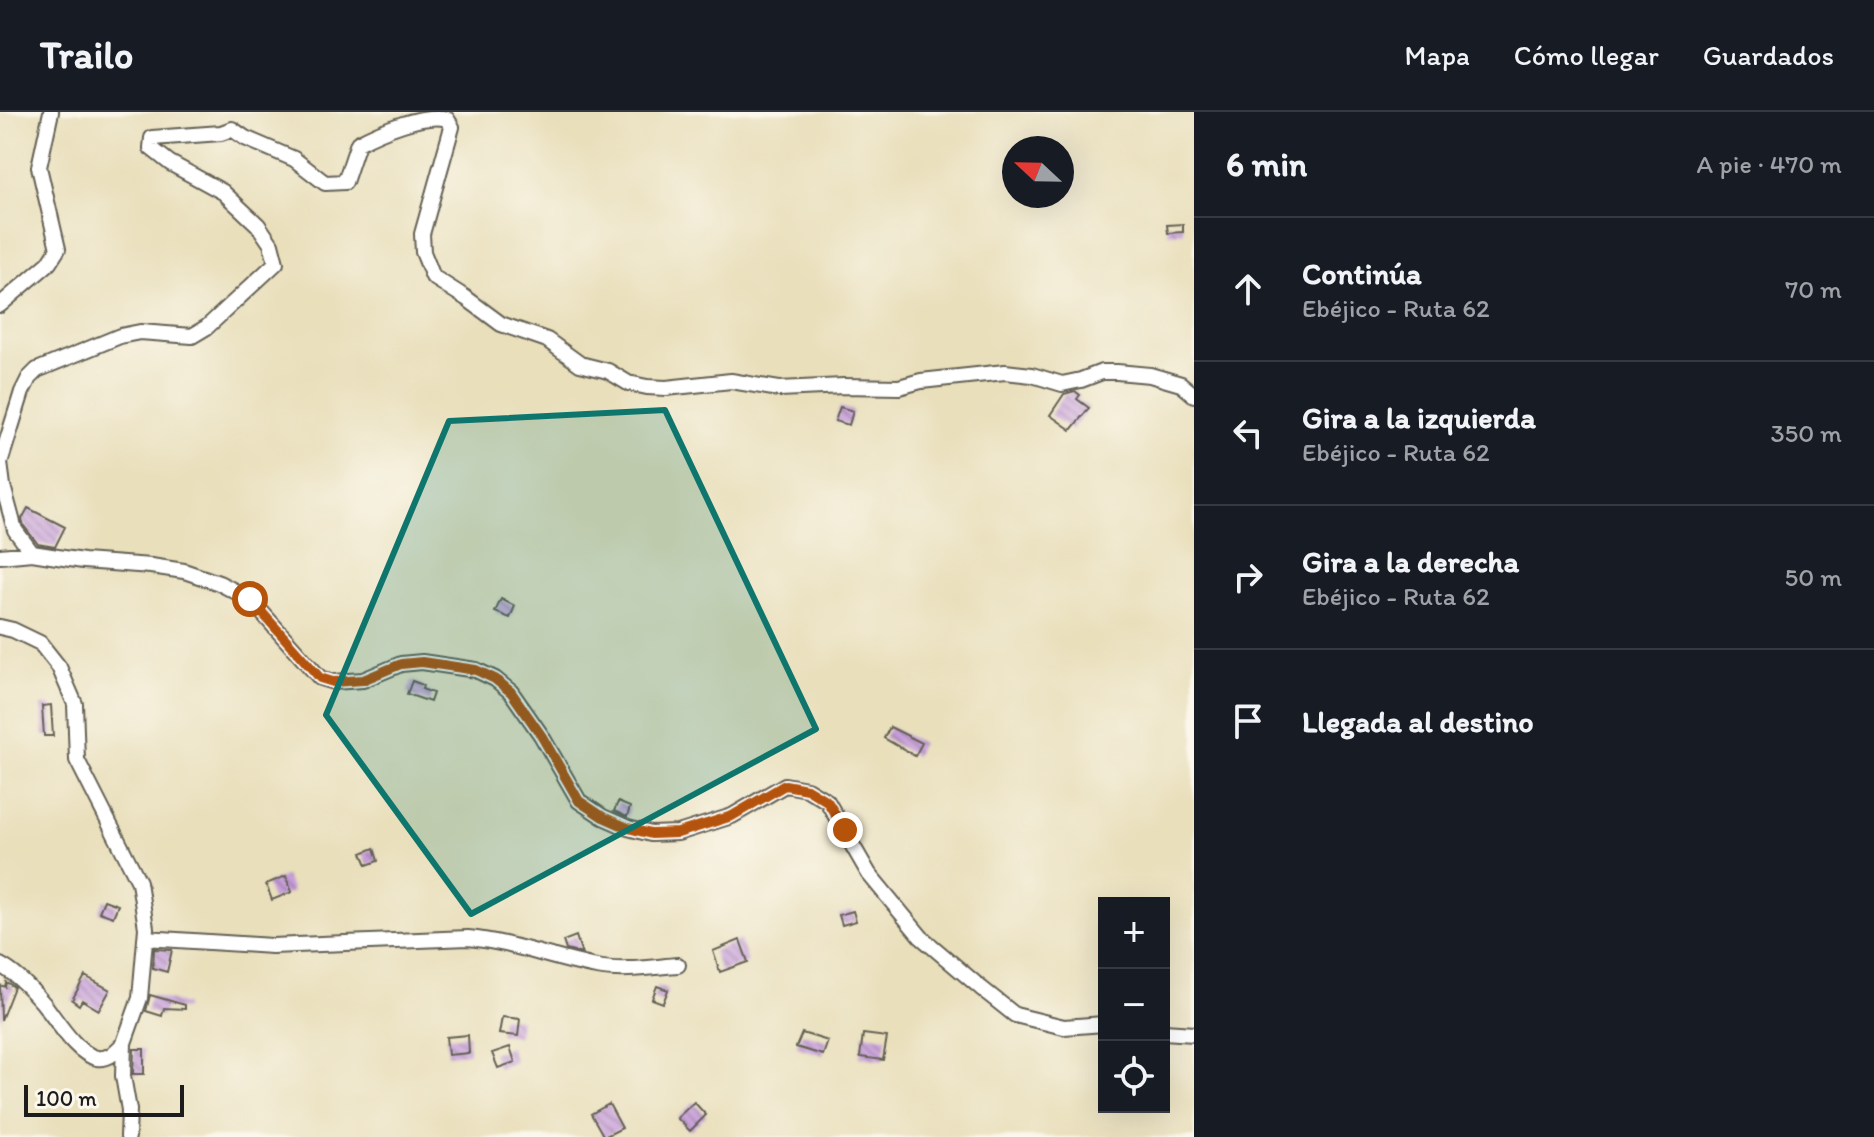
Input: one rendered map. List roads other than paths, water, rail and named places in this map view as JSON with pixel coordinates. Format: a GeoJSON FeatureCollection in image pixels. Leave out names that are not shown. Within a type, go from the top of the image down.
{"type":"FeatureCollection","features":[{"type":"Feature","properties":{"kind":"street"},"geometry":{"type":"LineString","coordinates":[[0,305],[49,263],[58,249],[39,167],[51,112]]}},
{"type":"Feature","properties":{"kind":"street"},"geometry":{"type":"LineString","coordinates":[[32,553],[15,530],[0,463],[29,378],[37,370],[120,336],[140,332],[192,336],[207,327],[276,263],[271,244],[258,225],[223,192],[170,163],[151,148],[152,138],[221,133],[232,129],[245,138],[294,159],[325,183],[345,182],[358,143],[378,132],[437,116],[447,119],[452,127],[422,234],[423,252],[433,277],[501,324],[547,340],[580,364],[608,371],[628,383],[666,388],[731,381],[779,389],[899,387],[921,381],[1005,372],[1032,375],[1062,384],[1102,372],[1117,372],[1150,375],[1181,384],[1194,395]]}},
{"type":"Feature","properties":{"kind":"street"},"geometry":{"type":"LineString","coordinates":[[0,556],[32,553],[83,561],[151,566],[184,571],[219,583],[250,599],[320,678],[333,682],[363,680],[401,664],[422,662],[476,670],[495,679],[511,692],[541,735],[579,801],[603,817],[628,828],[651,834],[678,833],[732,816],[785,785],[807,789],[827,801],[869,874],[921,937],[981,988],[1015,1015],[1064,1027],[1098,1024]]}},
{"type":"Feature","properties":{"kind":"street"},"geometry":{"type":"LineString","coordinates":[[0,627],[40,643],[59,667],[75,704],[77,760],[139,882],[146,928],[140,998],[124,1043],[123,1076],[129,1110],[128,1137]]}},
{"type":"Feature","properties":{"kind":"street"},"geometry":{"type":"LineString","coordinates":[[145,938],[272,946],[468,938],[599,968],[678,965]]}},
{"type":"Feature","properties":{"kind":"street"},"geometry":{"type":"LineString","coordinates":[[0,965],[11,971],[41,1000],[80,1049],[97,1058],[110,1056],[124,1043]]}},
{"type":"Feature","properties":{"kind":"street"},"geometry":{"type":"LineString","coordinates":[[1170,1032],[1194,1034]]}}]}
